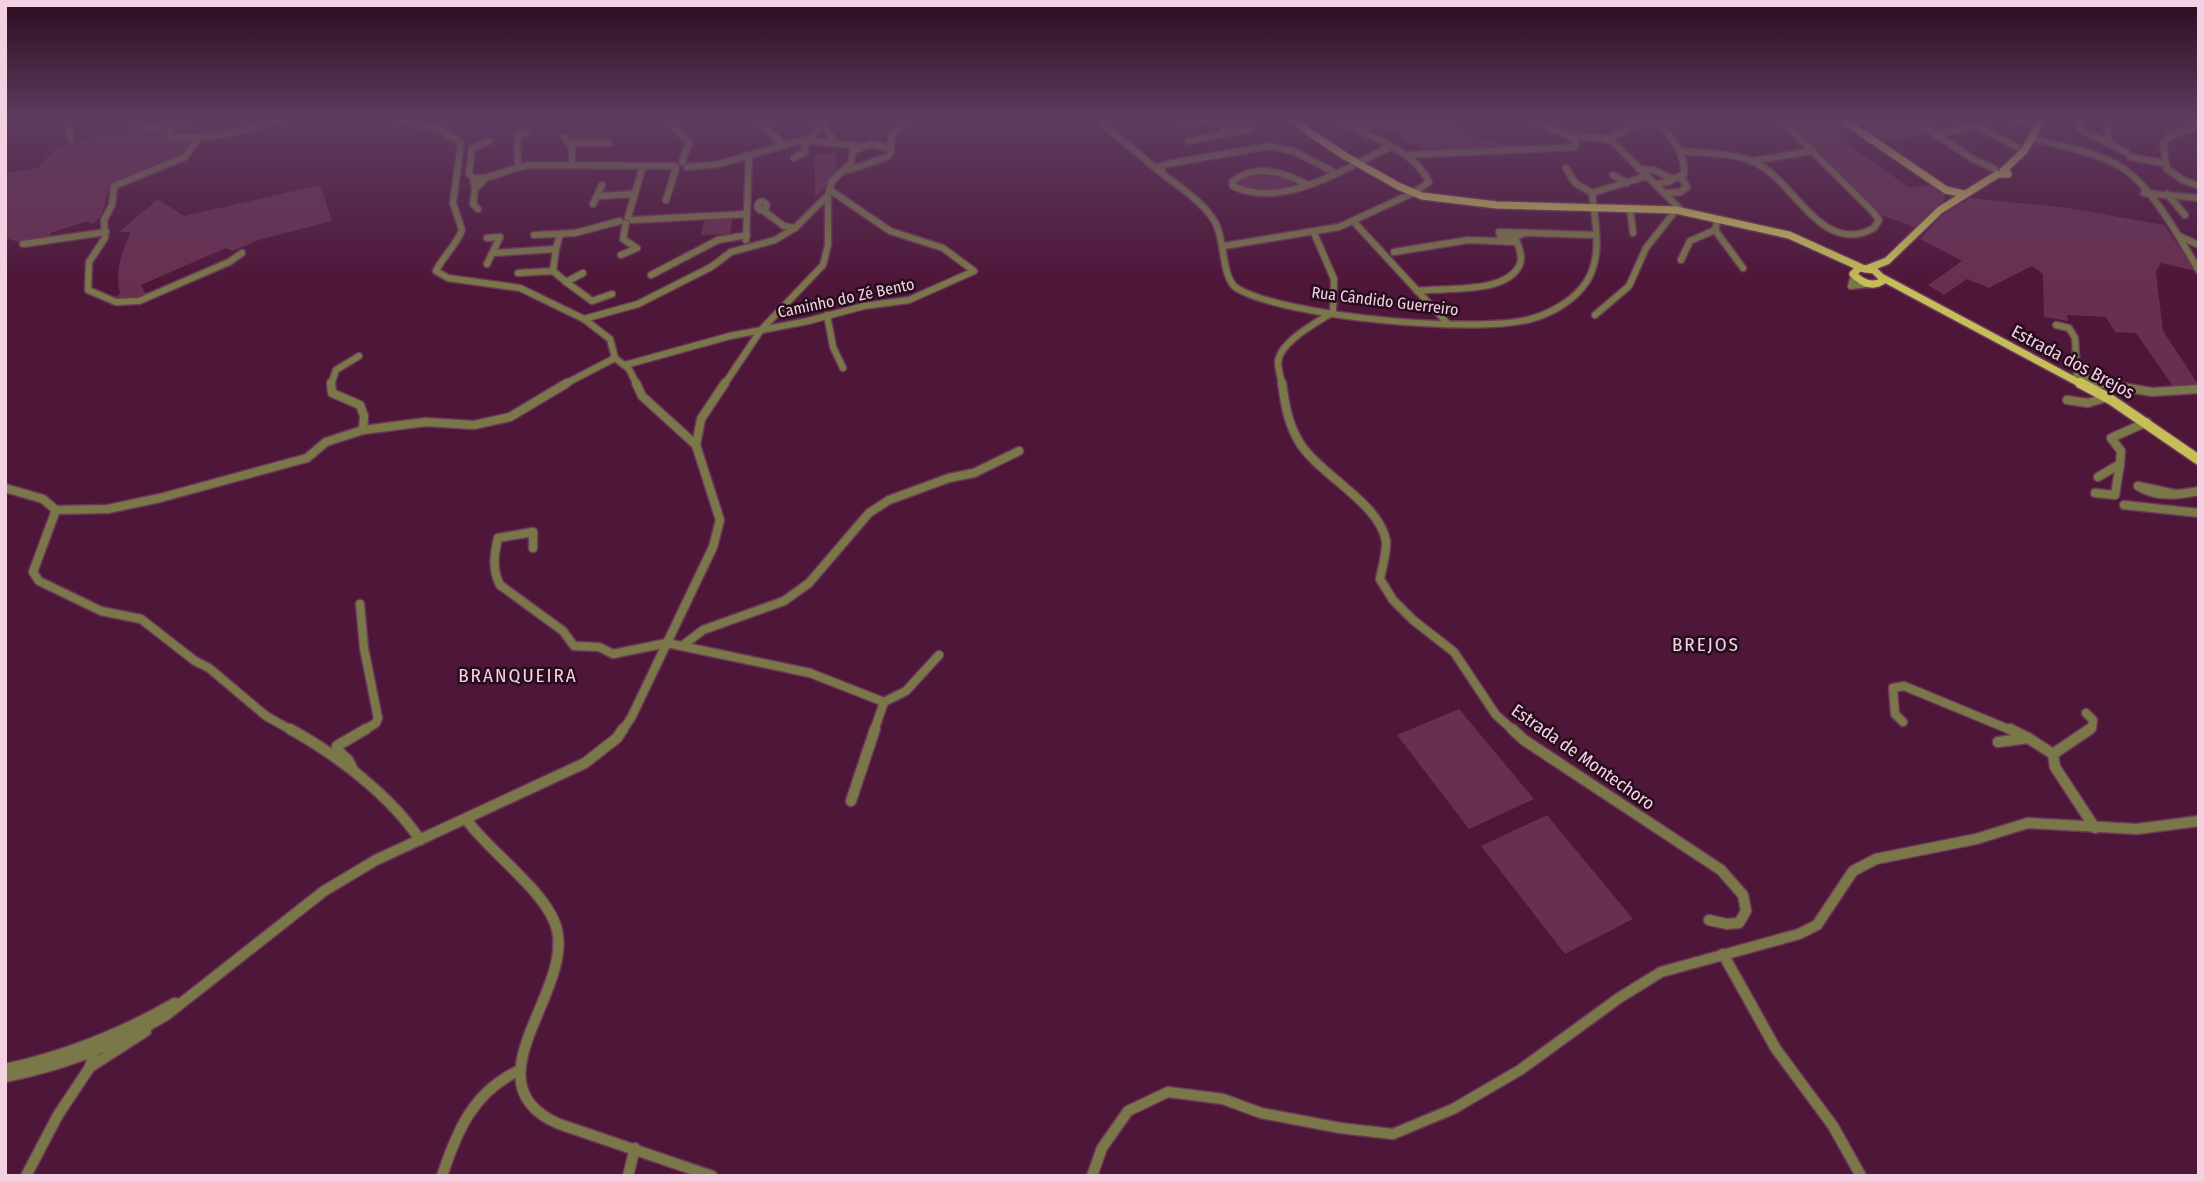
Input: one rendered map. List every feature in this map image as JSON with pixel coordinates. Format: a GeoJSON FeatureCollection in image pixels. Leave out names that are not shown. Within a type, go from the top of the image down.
{"type":"FeatureCollection","features":[{"type":"Feature","properties":{"kind":"main road","name":"Estrada dos Brejos"},"geometry":{"type":"LineString","coordinates":[[1375,173],[1413,193],[1481,204],[1676,208],[1789,235],[1883,277],[1926,303]]}},
{"type":"Feature","properties":{"kind":"main road"},"geometry":{"type":"LineString","coordinates":[[1917,173],[1947,194],[1952,203]]}},
{"type":"Feature","properties":{"kind":"main road"},"geometry":{"type":"LineString","coordinates":[[1920,173],[1945,190],[1965,194]]}},
{"type":"Feature","properties":{"kind":"main road"},"geometry":{"type":"LineString","coordinates":[[1871,284],[1882,282],[1883,265],[1952,203],[1996,173]]}},
{"type":"Feature","properties":{"kind":"main road","name":"Estrada dos Brejos"},"geometry":{"type":"LineString","coordinates":[[1836,257],[1853,275],[1871,284],[1898,290],[2096,387],[2199,460]]}},
{"type":"Feature","properties":{"kind":"main road"},"geometry":{"type":"LineString","coordinates":[[1848,262],[1867,265],[1887,261]]}},
{"type":"Feature","properties":{"kind":"main road"},"geometry":{"type":"LineString","coordinates":[[1853,275],[1855,270],[1887,261]]}},
{"type":"Feature","properties":{"kind":"street"},"geometry":{"type":"LineString","coordinates":[[146,173],[114,186],[112,205],[104,220],[106,232],[92,251],[86,271],[88,290],[116,302],[139,301],[229,262],[242,253]]}},
{"type":"Feature","properties":{"kind":"street"},"geometry":{"type":"LineString","coordinates":[[457,173],[453,203],[462,230],[456,245],[440,262],[436,271],[448,278],[520,288],[584,319],[610,339],[615,358],[625,365],[642,396],[696,444]]}},
{"type":"Feature","properties":{"kind":"street"},"geometry":{"type":"LineString","coordinates":[[469,173],[474,178],[485,179]]}},
{"type":"Feature","properties":{"kind":"street"},"geometry":{"type":"LineString","coordinates":[[475,189],[485,179],[500,173]]}},
{"type":"Feature","properties":{"kind":"street"},"geometry":{"type":"LineString","coordinates":[[621,255],[637,248],[623,239],[640,173]]}},
{"type":"Feature","properties":{"kind":"street"},"geometry":{"type":"LineString","coordinates":[[666,200],[673,173]]}},
{"type":"Feature","properties":{"kind":"street"},"geometry":{"type":"LineString","coordinates":[[746,246],[748,173]]}},
{"type":"Feature","properties":{"kind":"street"},"geometry":{"type":"LineString","coordinates":[[90,1067],[142,1036],[153,1024],[324,891],[376,860],[585,763],[608,747],[631,718],[713,547],[719,527],[717,510],[696,444],[705,411],[761,330],[823,265],[828,245],[829,192],[839,173]]}},
{"type":"Feature","properties":{"kind":"street"},"geometry":{"type":"LineString","coordinates":[[584,319],[638,304],[710,267],[732,252],[763,245],[795,228],[814,212],[847,173]]}},
{"type":"Feature","properties":{"kind":"street"},"geometry":{"type":"LineString","coordinates":[[1252,173],[1243,174],[1232,182],[1238,190],[1254,194],[1278,193],[1331,173]]}},
{"type":"Feature","properties":{"kind":"street"},"geometry":{"type":"LineString","coordinates":[[1284,173],[1306,184]]}},
{"type":"Feature","properties":{"kind":"street"},"geometry":{"type":"LineString","coordinates":[[1224,246],[1314,233],[1354,222],[1413,193],[1429,182],[1425,173]]}},
{"type":"Feature","properties":{"kind":"street"},"geometry":{"type":"LineString","coordinates":[[1569,173],[1575,183],[1592,194],[1647,176]]}},
{"type":"Feature","properties":{"kind":"street"},"geometry":{"type":"LineString","coordinates":[[1595,315],[1629,286],[1646,248],[1676,208],[1644,173]]}},
{"type":"Feature","properties":{"kind":"street"},"geometry":{"type":"LineString","coordinates":[[1663,173],[1677,178],[1687,187],[1680,192],[1665,193]]}},
{"type":"Feature","properties":{"kind":"street"},"geometry":{"type":"LineString","coordinates":[[1655,184],[1684,173]]}},
{"type":"Feature","properties":{"kind":"street"},"geometry":{"type":"LineString","coordinates":[[1772,173],[1828,228],[1847,236],[1859,236],[1873,230],[1879,219],[1834,173]]}},
{"type":"Feature","properties":{"kind":"street"},"geometry":{"type":"LineString","coordinates":[[2128,173],[2183,243],[2199,271]]}},
{"type":"Feature","properties":{"kind":"street"},"geometry":{"type":"LineString","coordinates":[[2172,173],[2199,186]]}},
{"type":"Feature","properties":{"kind":"street","name":"Rua Cândido Guerreiro"},"geometry":{"type":"LineString","coordinates":[[1163,174],[1205,208],[1216,224],[1224,246],[1227,277],[1236,288],[1253,295],[1333,312],[1448,324],[1504,325],[1539,318],[1560,307],[1579,292],[1595,262],[1595,207],[1592,194]]}},
{"type":"Feature","properties":{"kind":"street"},"geometry":{"type":"LineString","coordinates":[[1613,175],[1626,183]]}},
{"type":"Feature","properties":{"kind":"street"},"geometry":{"type":"LineString","coordinates":[[474,178],[473,204],[478,209]]}},
{"type":"Feature","properties":{"kind":"street"},"geometry":{"type":"LineString","coordinates":[[593,205],[603,185]]}},
{"type":"Feature","properties":{"kind":"street","name":"Caminho do Zé Bento"},"geometry":{"type":"LineString","coordinates":[[625,365],[864,306],[909,300],[975,271],[943,248],[890,231],[829,192]]}},
{"type":"Feature","properties":{"kind":"street"},"geometry":{"type":"LineString","coordinates":[[2144,193],[2199,198]]}},
{"type":"Feature","properties":{"kind":"street"},"geometry":{"type":"LineString","coordinates":[[599,196],[633,194]]}},
{"type":"Feature","properties":{"kind":"street"},"geometry":{"type":"LineString","coordinates":[[2167,194],[2185,215]]}},
{"type":"Feature","properties":{"kind":"street"},"geometry":{"type":"LineString","coordinates":[[2190,196],[2199,206]]}},
{"type":"Feature","properties":{"kind":"street"},"geometry":{"type":"LineString","coordinates":[[770,214],[766,203],[757,204],[756,208],[770,214],[784,226],[795,228]]}},
{"type":"Feature","properties":{"kind":"street"},"geometry":{"type":"LineString","coordinates":[[1630,208],[1633,233]]}},
{"type":"Feature","properties":{"kind":"street"},"geometry":{"type":"LineString","coordinates":[[814,212],[822,210],[827,213]]}},
{"type":"Feature","properties":{"kind":"street"},"geometry":{"type":"LineString","coordinates":[[534,235],[560,237],[627,220],[747,214]]}},
{"type":"Feature","properties":{"kind":"street"},"geometry":{"type":"LineString","coordinates":[[1718,219],[1715,230],[1743,268]]}},
{"type":"Feature","properties":{"kind":"street"},"geometry":{"type":"LineString","coordinates":[[1354,222],[1448,324]]}},
{"type":"Feature","properties":{"kind":"street"},"geometry":{"type":"LineString","coordinates":[[1681,260],[1690,241],[1715,230]]}},
{"type":"Feature","properties":{"kind":"street"},"geometry":{"type":"LineString","coordinates":[[23,244],[106,232]]}},
{"type":"Feature","properties":{"kind":"street"},"geometry":{"type":"LineString","coordinates":[[1515,241],[1500,236],[1499,232],[1596,235]]}},
{"type":"Feature","properties":{"kind":"street"},"geometry":{"type":"LineString","coordinates":[[1314,233],[1335,277],[1337,288],[1333,312]]}},
{"type":"Feature","properties":{"kind":"street"},"geometry":{"type":"LineString","coordinates":[[1417,291],[1474,287],[1499,281],[1512,274],[1520,264],[1521,254],[1515,241],[1516,235],[1525,233]]}},
{"type":"Feature","properties":{"kind":"street"},"geometry":{"type":"LineString","coordinates":[[651,275],[718,240],[747,235]]}},
{"type":"Feature","properties":{"kind":"street"},"geometry":{"type":"LineString","coordinates":[[2177,235],[2196,245]]}},
{"type":"Feature","properties":{"kind":"street"},"geometry":{"type":"LineString","coordinates":[[1702,236],[1721,241]]}},
{"type":"Feature","properties":{"kind":"street"},"geometry":{"type":"LineString","coordinates":[[487,238],[500,237],[487,264]]}},
{"type":"Feature","properties":{"kind":"street"},"geometry":{"type":"LineString","coordinates":[[553,271],[560,237]]}},
{"type":"Feature","properties":{"kind":"street"},"geometry":{"type":"LineString","coordinates":[[1394,252],[1468,240],[1515,241]]}},
{"type":"Feature","properties":{"kind":"street"},"geometry":{"type":"LineString","coordinates":[[2183,243],[2196,245]]}},
{"type":"Feature","properties":{"kind":"street"},"geometry":{"type":"LineString","coordinates":[[2188,251],[2196,245]]}},
{"type":"Feature","properties":{"kind":"street"},"geometry":{"type":"LineString","coordinates":[[494,253],[556,249]]}},
{"type":"Feature","properties":{"kind":"street"},"geometry":{"type":"LineString","coordinates":[[518,273],[553,271],[592,301],[612,293]]}},
{"type":"Feature","properties":{"kind":"street"},"geometry":{"type":"LineString","coordinates":[[566,282],[583,273]]}},
{"type":"Feature","properties":{"kind":"street","name":"Estrada de Montechoro"},"geometry":{"type":"LineString","coordinates":[[1333,312],[1303,330],[1281,351],[1278,360],[1288,421],[1301,445],[1320,467],[1376,517],[1386,542],[1380,579],[1393,600],[1413,621],[1454,652],[1496,715],[1524,740],[1721,870],[1743,895],[1746,911],[1740,923],[1709,920]]}},
{"type":"Feature","properties":{"kind":"street"},"geometry":{"type":"LineString","coordinates":[[827,315],[833,347],[843,368]]}},
{"type":"Feature","properties":{"kind":"street"},"geometry":{"type":"LineString","coordinates":[[2056,326],[2069,328],[2075,338],[2076,377]]}},
{"type":"Feature","properties":{"kind":"street"},"geometry":{"type":"LineString","coordinates":[[359,356],[333,371],[329,383],[332,393],[360,405],[364,416],[363,430]]}},
{"type":"Feature","properties":{"kind":"street"},"geometry":{"type":"LineString","coordinates":[[5,488],[43,499],[56,510],[108,509],[160,498],[307,458],[326,442],[363,430],[426,422],[474,425],[510,417],[559,387],[615,358]]}},
{"type":"Feature","properties":{"kind":"street"},"geometry":{"type":"LineString","coordinates":[[2096,387],[2150,394],[2199,389]]}},
{"type":"Feature","properties":{"kind":"street"},"geometry":{"type":"LineString","coordinates":[[2067,400],[2088,403],[2108,397]]}},
{"type":"Feature","properties":{"kind":"street"},"geometry":{"type":"LineString","coordinates":[[2095,493],[2115,495],[2121,451],[2112,438],[2147,422]]}},
{"type":"Feature","properties":{"kind":"street"},"geometry":{"type":"LineString","coordinates":[[682,646],[703,630],[784,601],[810,583],[869,513],[889,500],[949,478],[974,473],[1019,451]]}},
{"type":"Feature","properties":{"kind":"street"},"geometry":{"type":"LineString","coordinates":[[2098,477],[2120,464]]}},
{"type":"Feature","properties":{"kind":"street"},"geometry":{"type":"LineString","coordinates":[[2175,494],[2199,491]]}},
{"type":"Feature","properties":{"kind":"street"},"geometry":{"type":"LineString","coordinates":[[2123,505],[2199,513]]}},
{"type":"Feature","properties":{"kind":"street"},"geometry":{"type":"LineString","coordinates":[[56,510],[33,572],[39,581],[86,606],[119,616],[141,619],[195,661],[209,668],[266,716],[301,735],[354,773],[405,817],[420,839]]}},
{"type":"Feature","properties":{"kind":"street"},"geometry":{"type":"LineString","coordinates":[[533,548],[533,532],[498,538],[493,555],[495,576],[500,585],[563,631],[574,646],[600,647],[613,654],[667,643],[810,673],[844,684],[884,702],[892,702],[925,674],[939,656]]}},
{"type":"Feature","properties":{"kind":"street"},"geometry":{"type":"LineString","coordinates":[[354,773],[348,760],[337,750],[337,746],[376,723],[378,718],[364,648],[360,604]]}},
{"type":"Feature","properties":{"kind":"street"},"geometry":{"type":"LineString","coordinates":[[1903,722],[1895,714],[1893,688],[1904,686],[2028,738],[2053,754],[2055,767],[2095,828]]}},
{"type":"Feature","properties":{"kind":"street"},"geometry":{"type":"LineString","coordinates":[[851,801],[884,702]]}},
{"type":"Feature","properties":{"kind":"street"},"geometry":{"type":"LineString","coordinates":[[2053,754],[2092,728],[2093,720],[2086,713]]}},
{"type":"Feature","properties":{"kind":"street"},"geometry":{"type":"LineString","coordinates":[[1998,742],[2028,738]]}},
{"type":"Feature","properties":{"kind":"street"},"geometry":{"type":"LineString","coordinates":[[466,819],[548,911],[558,930],[559,955],[522,1052],[518,1071],[519,1089],[525,1100],[548,1120],[712,1176]]}},
{"type":"Feature","properties":{"kind":"street"},"geometry":{"type":"LineString","coordinates":[[1092,1176],[1102,1148],[1128,1111],[1168,1092],[1223,1099],[1261,1113],[1314,1123],[1393,1134],[1453,1109],[1520,1070],[1619,998],[1661,972],[1788,937],[1817,925],[1853,871],[1876,859],[1976,839],[2028,823],[2137,829],[2199,821]]}},
{"type":"Feature","properties":{"kind":"street"},"geometry":{"type":"LineString","coordinates":[[1723,954],[1777,1049],[1824,1111],[1855,1160],[1861,1176]]}},
{"type":"Feature","properties":{"kind":"street"},"geometry":{"type":"LineString","coordinates":[[5,1069],[51,1061],[94,1049],[201,986]]}},
{"type":"Feature","properties":{"kind":"street"},"geometry":{"type":"LineString","coordinates":[[5,1077],[54,1068],[153,1024]]}},
{"type":"Feature","properties":{"kind":"street"},"geometry":{"type":"LineString","coordinates":[[26,1176],[58,1115],[90,1067],[94,1049]]}},
{"type":"Feature","properties":{"kind":"street"},"geometry":{"type":"LineString","coordinates":[[442,1176],[460,1124],[485,1091],[500,1078],[518,1071]]}},
{"type":"Feature","properties":{"kind":"street"},"geometry":{"type":"LineString","coordinates":[[628,1176],[635,1148]]}},
{"type":"Feature","properties":{"kind":"shaded area"},"geometry":{"type":"Polygon","coordinates":[[[5,173],[140,173],[112,184],[101,216],[92,224],[88,221],[50,233],[52,236],[23,243],[5,238],[5,173]]]}},
{"type":"Feature","properties":{"kind":"shaded area"},"geometry":{"type":"Polygon","coordinates":[[[815,173],[836,173],[820,194],[815,196],[815,173]]]}},
{"type":"Feature","properties":{"kind":"shaded area"},"geometry":{"type":"Polygon","coordinates":[[[1837,173],[1889,173],[1910,188],[1930,185],[1944,194],[1945,199],[1917,228],[1878,214],[1837,173]]]}},
{"type":"Feature","properties":{"kind":"shaded area"},"geometry":{"type":"Polygon","coordinates":[[[1267,174],[1285,178],[1293,183],[1280,190],[1266,191],[1237,185],[1236,182],[1246,176],[1267,174]]]}},
{"type":"Feature","properties":{"kind":"shaded area"},"geometry":{"type":"Polygon","coordinates":[[[320,185],[332,221],[258,240],[233,251],[226,248],[141,285],[146,295],[132,300],[115,297],[120,294],[120,262],[131,232],[119,232],[158,199],[184,216],[320,185]]]}},
{"type":"Feature","properties":{"kind":"shaded area"},"geometry":{"type":"Polygon","coordinates":[[[1970,198],[2068,208],[2164,225],[2196,271],[2161,263],[2156,272],[2163,331],[2198,384],[2175,389],[2136,333],[2115,332],[2106,317],[2067,315],[2068,321],[2044,317],[2043,274],[2032,266],[1989,288],[1967,279],[1944,295],[1928,285],[1962,261],[1920,239],[1942,215],[1970,198]]]}},
{"type":"Feature","properties":{"kind":"shaded area"},"geometry":{"type":"Polygon","coordinates":[[[733,218],[730,234],[701,235],[704,220],[733,218]]]}},
{"type":"Feature","properties":{"kind":"shaded area"},"geometry":{"type":"Polygon","coordinates":[[[1459,709],[1534,799],[1469,829],[1397,735],[1459,709]]]}},
{"type":"Feature","properties":{"kind":"shaded area"},"geometry":{"type":"Polygon","coordinates":[[[1547,815],[1633,919],[1565,954],[1481,846],[1547,815]]]}},
{"type":"Feature","properties":{"kind":"district","name":"BREJOS"},"geometry":{"type":"Point","coordinates":[1706,644]}},
{"type":"Feature","properties":{"kind":"district","name":"BRANQUEIRA"},"geometry":{"type":"Point","coordinates":[518,675]}}]}
